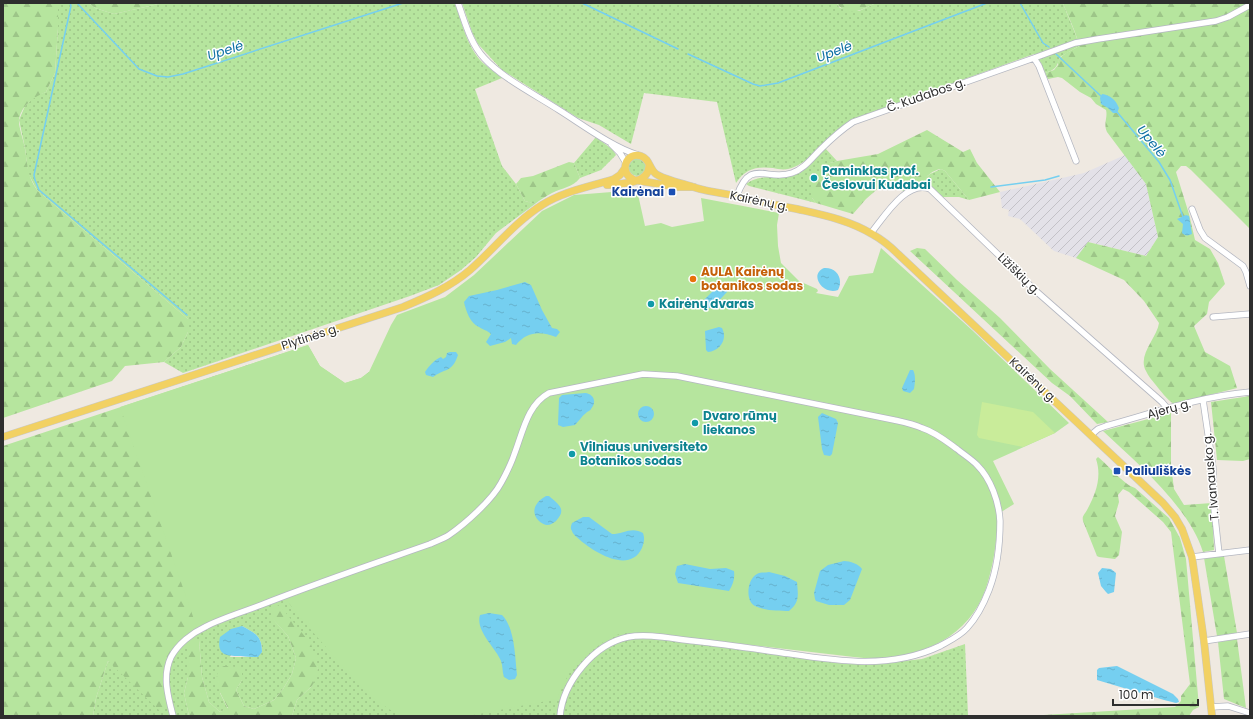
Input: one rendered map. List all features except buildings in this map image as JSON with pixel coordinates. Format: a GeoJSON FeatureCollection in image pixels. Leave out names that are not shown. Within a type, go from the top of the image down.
{"type":"FeatureCollection","features":[{"type":"Feature","properties":{"kind":"main road"},"geometry":{"type":"LineString","coordinates":[[638,156],[646,159],[649,166],[648,174],[642,179],[638,180],[630,178],[627,175],[625,166],[631,157],[638,156]]}},
{"type":"Feature","properties":{"kind":"main road","name":"Plytinės g."},"geometry":{"type":"LineString","coordinates":[[3,437],[403,307],[428,297],[456,281],[470,270],[540,206],[561,194],[614,179],[620,175],[625,166]]}},
{"type":"Feature","properties":{"kind":"main road","name":"Kairėnų g."},"geometry":{"type":"LineString","coordinates":[[649,166],[654,173],[660,176],[694,188],[840,219],[871,233],[886,243],[898,254],[1170,510],[1182,529],[1192,557],[1204,641],[1212,716]]}},
{"type":"Feature","properties":{"kind":"main road","name":"Kairėnų g."},"geometry":{"type":"LineString","coordinates":[[638,180],[678,188],[694,188]]}},
{"type":"Feature","properties":{"kind":"main road","name":"Plytinės g."},"geometry":{"type":"LineString","coordinates":[[590,186],[638,180]]}},
{"type":"Feature","properties":{"kind":"street"},"geometry":{"type":"LineString","coordinates":[[458,3],[470,36],[483,58],[490,64],[506,77],[603,138],[638,156]]}},
{"type":"Feature","properties":{"kind":"street","name":"Č. Kudabos g."},"geometry":{"type":"LineString","coordinates":[[737,196],[744,181],[753,174],[788,174],[802,168],[841,130],[853,122],[1083,42],[1216,21],[1228,17],[1250,5]]}},
{"type":"Feature","properties":{"kind":"street"},"geometry":{"type":"LineString","coordinates":[[1034,58],[1039,66],[1076,161]]}},
{"type":"Feature","properties":{"kind":"street"},"geometry":{"type":"LineString","coordinates":[[603,138],[620,153],[625,166]]}},
{"type":"Feature","properties":{"kind":"street","name":"Ližiškių g."},"geometry":{"type":"LineString","coordinates":[[871,233],[903,195],[912,189],[923,187],[930,189],[1037,292],[1162,402],[1168,409]]}},
{"type":"Feature","properties":{"kind":"street"},"geometry":{"type":"LineString","coordinates":[[1192,209],[1200,230],[1205,238],[1243,266],[1250,286]]}},
{"type":"Feature","properties":{"kind":"street"},"geometry":{"type":"LineString","coordinates":[[1213,317],[1250,314]]}},
{"type":"Feature","properties":{"kind":"street"},"geometry":{"type":"LineString","coordinates":[[173,716],[167,693],[166,677],[168,666],[172,656],[191,635],[205,627],[279,598],[430,544],[448,535],[479,509],[501,484],[514,456],[526,420],[532,408],[543,396],[550,393],[643,374],[677,376],[894,420],[924,428],[946,441],[977,465],[985,475],[996,499],[1000,513],[1000,530],[995,570],[985,602],[978,614],[968,628],[946,642],[921,653],[899,659],[874,662],[841,661],[716,643],[638,636],[628,637],[604,647],[584,664],[576,674],[569,687],[560,716]]}},
{"type":"Feature","properties":{"kind":"street","name":"Ajerų g."},"geometry":{"type":"LineString","coordinates":[[1091,435],[1098,429],[1106,426],[1168,409],[1235,393],[1250,392]]}},
{"type":"Feature","properties":{"kind":"street","name":"T. Ivanausko g."},"geometry":{"type":"LineString","coordinates":[[1203,400],[1213,468],[1214,508],[1219,554]]}},
{"type":"Feature","properties":{"kind":"street"},"geometry":{"type":"LineString","coordinates":[[1192,557],[1250,550]]}},
{"type":"Feature","properties":{"kind":"street"},"geometry":{"type":"LineString","coordinates":[[1204,641],[1250,634]]}},
{"type":"Feature","properties":{"kind":"street"},"geometry":{"type":"LineString","coordinates":[[1211,706],[1228,706],[1250,713]]}},
{"type":"Feature","properties":{"kind":"shaded area"},"geometry":{"type":"Polygon","coordinates":[[[1125,155],[1146,184],[1158,237],[1146,256],[1089,242],[1076,258],[1054,251],[1020,219],[1008,216],[1009,210],[1002,208],[1000,192],[1084,173],[1125,155]]]}},
{"type":"Feature","properties":{"kind":"green space"},"geometry":{"type":"Polygon","coordinates":[[[3,3],[58,3],[55,73],[46,92],[29,102],[19,119],[19,126],[31,180],[37,190],[188,319],[188,332],[181,347],[164,362],[125,366],[112,381],[3,418],[3,3]]]}},
{"type":"Feature","properties":{"kind":"green space"},"geometry":{"type":"Polygon","coordinates":[[[58,3],[89,3],[95,8],[114,14],[163,3],[455,3],[469,42],[477,57],[502,78],[475,89],[502,166],[516,184],[525,201],[535,204],[496,233],[476,257],[461,270],[439,285],[183,373],[164,362],[181,347],[188,332],[188,319],[37,190],[28,173],[25,148],[19,120],[25,106],[35,96],[46,92],[55,73],[58,3]]]}},
{"type":"Feature","properties":{"kind":"green space"},"geometry":{"type":"Polygon","coordinates":[[[89,3],[163,3],[114,14],[95,8],[89,3]]]}},
{"type":"Feature","properties":{"kind":"green space"},"geometry":{"type":"Polygon","coordinates":[[[462,3],[836,3],[840,8],[859,11],[876,3],[1063,3],[1079,46],[1060,57],[1055,68],[1045,73],[1041,63],[1034,54],[859,117],[840,128],[816,152],[795,167],[788,169],[767,167],[756,168],[743,174],[736,183],[717,102],[644,93],[631,144],[599,125],[578,118],[502,70],[478,44],[472,32],[462,3]]]}},
{"type":"Feature","properties":{"kind":"green space"},"geometry":{"type":"Polygon","coordinates":[[[836,3],[876,3],[860,10],[850,11],[841,8],[836,3]]]}},
{"type":"Feature","properties":{"kind":"green space"},"geometry":{"type":"Polygon","coordinates":[[[1063,3],[1250,3],[1250,229],[1186,166],[1181,166],[1176,172],[1189,214],[1195,240],[1210,249],[1218,263],[1225,284],[1209,302],[1207,314],[1194,326],[1205,352],[1230,366],[1237,388],[1174,404],[1171,402],[1150,378],[1144,365],[1146,353],[1159,323],[1144,301],[1124,280],[1076,258],[1088,242],[1146,256],[1158,237],[1146,184],[1107,132],[1105,126],[1106,110],[1062,78],[1058,77],[1048,79],[1045,73],[1054,70],[1062,56],[1079,46],[1074,29],[1063,3]]]}},
{"type":"Feature","properties":{"kind":"green space"},"geometry":{"type":"Polygon","coordinates":[[[927,130],[963,152],[970,149],[977,163],[1000,192],[969,200],[945,171],[941,169],[930,174],[923,184],[904,191],[882,185],[866,199],[853,214],[816,203],[812,198],[811,194],[819,173],[830,163],[878,154],[927,130]]]}},
{"type":"Feature","properties":{"kind":"green space"},"geometry":{"type":"Polygon","coordinates":[[[596,137],[613,150],[616,155],[601,170],[580,178],[574,163],[596,137]]]}},
{"type":"Feature","properties":{"kind":"green space"},"geometry":{"type":"Polygon","coordinates":[[[825,148],[837,161],[830,163],[812,198],[816,203],[746,184],[758,178],[780,178],[797,174],[810,165],[825,148]]]}},
{"type":"Feature","properties":{"kind":"green space"},"geometry":{"type":"Polygon","coordinates":[[[637,158],[643,161],[646,167],[643,173],[637,176],[631,173],[628,167],[631,161],[637,158]]]}},
{"type":"Feature","properties":{"kind":"green space"},"geometry":{"type":"Polygon","coordinates":[[[569,162],[574,163],[580,178],[577,181],[550,194],[535,204],[525,201],[516,184],[521,178],[533,176],[569,162]]]}},
{"type":"Feature","properties":{"kind":"green space"},"geometry":{"type":"Polygon","coordinates":[[[941,169],[945,171],[969,200],[959,197],[943,197],[930,186],[923,184],[924,179],[930,174],[941,169]]]}},
{"type":"Feature","properties":{"kind":"green space","name":"Vilniaus universiteto Botanikos sodas"},"geometry":{"type":"Polygon","coordinates":[[[637,190],[645,226],[661,223],[672,227],[704,221],[701,198],[779,213],[777,225],[778,246],[781,263],[799,281],[817,289],[818,291],[816,293],[838,297],[849,276],[873,273],[881,248],[972,330],[1069,423],[1055,433],[993,461],[1014,504],[998,514],[993,562],[989,578],[983,596],[974,612],[963,626],[934,645],[900,656],[882,658],[854,657],[629,631],[610,637],[579,660],[568,675],[557,699],[468,716],[399,716],[366,693],[298,615],[282,594],[197,628],[120,407],[308,345],[320,366],[345,383],[361,378],[369,372],[397,315],[445,297],[474,275],[542,211],[574,195],[637,190]]]}},
{"type":"Feature","properties":{"kind":"green space"},"geometry":{"type":"Polygon","coordinates":[[[917,248],[925,249],[1000,318],[1050,369],[1108,422],[1097,424],[1070,396],[1052,383],[910,251],[917,248]]]}},
{"type":"Feature","properties":{"kind":"green space"},"geometry":{"type":"Polygon","coordinates":[[[308,345],[320,366],[345,383],[361,378],[369,372],[533,603],[298,615],[282,594],[197,628],[177,644],[167,661],[165,670],[164,681],[168,706],[159,710],[108,661],[96,698],[93,716],[3,716],[3,446],[308,345]]]}},
{"type":"Feature","properties":{"kind":"green space"},"geometry":{"type":"Polygon","coordinates":[[[1250,396],[1250,459],[1243,461],[1217,460],[1211,402],[1250,396]]]}},
{"type":"Feature","properties":{"kind":"green space"},"geometry":{"type":"Polygon","coordinates":[[[982,402],[1033,412],[1055,433],[1023,447],[979,438],[977,435],[982,402]]]}},
{"type":"Feature","properties":{"kind":"green space"},"geometry":{"type":"Polygon","coordinates":[[[1171,413],[1171,465],[1174,489],[1184,505],[1212,503],[1214,550],[1203,552],[1196,535],[1174,502],[1146,471],[1103,431],[1171,413]]]}},
{"type":"Feature","properties":{"kind":"green space"},"geometry":{"type":"Polygon","coordinates":[[[1098,457],[1121,479],[1135,488],[1169,518],[1180,538],[1186,559],[1199,707],[1193,710],[1189,716],[1027,716],[1175,707],[1181,701],[1181,696],[1190,684],[1171,532],[1163,522],[1129,492],[1123,489],[1118,495],[1119,502],[1115,516],[1122,532],[1119,555],[1115,559],[1097,556],[1083,519],[1097,485],[1098,466],[1096,459],[1098,457]]]}},
{"type":"Feature","properties":{"kind":"green space"},"geometry":{"type":"Polygon","coordinates":[[[1224,556],[1237,633],[1217,636],[1204,558],[1224,556]]]}},
{"type":"Feature","properties":{"kind":"green space"},"geometry":{"type":"Polygon","coordinates":[[[282,594],[472,619],[660,633],[660,639],[837,663],[868,665],[922,659],[965,644],[968,715],[292,716],[297,700],[312,686],[318,667],[273,619],[288,636],[296,658],[292,674],[274,700],[254,709],[244,706],[236,690],[242,680],[220,693],[228,709],[220,712],[209,702],[202,677],[199,640],[189,647],[188,677],[184,693],[189,716],[93,716],[96,698],[108,661],[168,706],[164,681],[167,661],[177,644],[197,628],[282,594]],[[242,626],[230,657],[251,657],[262,652],[261,642],[257,636],[242,626]]]}},
{"type":"Feature","properties":{"kind":"green space"},"geometry":{"type":"Polygon","coordinates":[[[275,604],[281,607],[311,644],[318,667],[317,677],[312,686],[297,700],[292,716],[189,716],[184,693],[188,677],[188,647],[193,639],[199,640],[202,677],[209,702],[220,712],[228,708],[217,685],[217,675],[220,668],[224,666],[237,667],[242,673],[242,680],[236,690],[244,706],[254,709],[274,700],[283,689],[292,674],[296,658],[288,636],[273,619],[272,610],[275,604]]]}},
{"type":"Feature","properties":{"kind":"green space"},"geometry":{"type":"Polygon","coordinates":[[[1237,639],[1246,708],[1224,699],[1218,642],[1237,639]]]}},
{"type":"Feature","properties":{"kind":"water"},"geometry":{"type":"Polygon","coordinates":[[[1102,94],[1112,98],[1116,103],[1119,108],[1117,113],[1113,113],[1101,104],[1100,98],[1102,94]]]}},
{"type":"Feature","properties":{"kind":"water"},"geometry":{"type":"Polygon","coordinates":[[[1186,215],[1189,216],[1192,234],[1184,235],[1182,233],[1183,224],[1177,219],[1186,215]]]}},
{"type":"Feature","properties":{"kind":"water"},"geometry":{"type":"Polygon","coordinates":[[[824,268],[832,269],[838,274],[840,286],[838,290],[828,290],[823,288],[820,284],[817,275],[819,271],[824,268]]]}},
{"type":"Feature","properties":{"kind":"water"},"geometry":{"type":"Polygon","coordinates":[[[525,282],[531,285],[552,328],[557,329],[560,332],[556,337],[540,333],[530,335],[520,340],[516,345],[512,344],[511,338],[505,342],[490,346],[486,342],[491,334],[473,323],[467,313],[464,302],[469,296],[525,282]]]}},
{"type":"Feature","properties":{"kind":"water"},"geometry":{"type":"Polygon","coordinates":[[[720,284],[726,284],[728,287],[727,292],[712,308],[701,308],[701,303],[720,284]]]}},
{"type":"Feature","properties":{"kind":"water"},"geometry":{"type":"Polygon","coordinates":[[[719,327],[722,328],[724,332],[722,344],[716,349],[708,352],[706,350],[705,331],[719,327]]]}},
{"type":"Feature","properties":{"kind":"water"},"geometry":{"type":"Polygon","coordinates":[[[456,352],[458,355],[456,361],[451,367],[433,377],[426,375],[425,372],[432,363],[441,357],[443,359],[446,357],[447,353],[456,352]]]}},
{"type":"Feature","properties":{"kind":"water"},"geometry":{"type":"Polygon","coordinates":[[[910,370],[913,370],[915,379],[914,389],[910,393],[903,391],[902,388],[910,370]]]}},
{"type":"Feature","properties":{"kind":"water"},"geometry":{"type":"Polygon","coordinates":[[[585,393],[591,395],[594,399],[594,404],[591,409],[575,425],[563,427],[558,425],[559,398],[562,395],[585,393]]]}},
{"type":"Feature","properties":{"kind":"water"},"geometry":{"type":"Polygon","coordinates":[[[646,406],[653,411],[654,414],[649,421],[646,422],[639,417],[638,414],[643,407],[646,406]]]}},
{"type":"Feature","properties":{"kind":"water"},"geometry":{"type":"Polygon","coordinates":[[[822,413],[836,419],[838,423],[832,454],[830,456],[824,455],[822,449],[818,417],[822,413]]]}},
{"type":"Feature","properties":{"kind":"water"},"geometry":{"type":"Polygon","coordinates":[[[546,496],[549,496],[556,502],[561,510],[561,513],[556,521],[547,525],[543,524],[536,518],[534,511],[539,501],[546,496]]]}},
{"type":"Feature","properties":{"kind":"water"},"geometry":{"type":"Polygon","coordinates":[[[583,517],[589,517],[612,534],[631,530],[643,533],[644,540],[642,548],[637,556],[629,560],[612,559],[603,555],[586,545],[573,532],[571,528],[572,523],[583,517]]]}},
{"type":"Feature","properties":{"kind":"water"},"geometry":{"type":"Polygon","coordinates":[[[844,561],[854,563],[862,569],[850,600],[844,605],[829,605],[816,601],[814,593],[820,571],[828,565],[844,561]]]}},
{"type":"Feature","properties":{"kind":"water"},"geometry":{"type":"Polygon","coordinates":[[[685,564],[710,569],[726,568],[734,571],[732,586],[729,591],[678,583],[675,574],[677,566],[685,564]]]}},
{"type":"Feature","properties":{"kind":"water"},"geometry":{"type":"Polygon","coordinates":[[[1102,568],[1111,569],[1116,573],[1114,592],[1108,594],[1101,586],[1098,573],[1102,568]]]}},
{"type":"Feature","properties":{"kind":"water"},"geometry":{"type":"Polygon","coordinates":[[[769,572],[785,576],[797,582],[797,601],[793,608],[789,611],[763,609],[755,606],[750,600],[748,590],[751,580],[758,573],[769,572]]]}},
{"type":"Feature","properties":{"kind":"water"},"geometry":{"type":"Polygon","coordinates":[[[489,613],[502,615],[510,627],[515,652],[517,675],[515,679],[509,680],[504,677],[501,661],[480,627],[480,615],[489,613]]]}},
{"type":"Feature","properties":{"kind":"water"},"geometry":{"type":"Polygon","coordinates":[[[242,626],[254,633],[261,642],[262,652],[258,657],[231,656],[224,654],[221,651],[219,643],[220,637],[231,629],[242,626]]]}},
{"type":"Feature","properties":{"kind":"water"},"geometry":{"type":"Polygon","coordinates":[[[1117,666],[1173,694],[1179,702],[1176,703],[1164,700],[1097,680],[1097,670],[1099,668],[1117,666]]]}},
{"type":"Feature","properties":{"kind":"waterway"},"geometry":{"type":"LineString","coordinates":[[70,3],[71,6],[34,175],[35,180],[39,190],[187,315]]}},
{"type":"Feature","properties":{"kind":"waterway","name":"Upelė"},"geometry":{"type":"LineString","coordinates":[[77,3],[139,69],[157,76],[168,77],[183,74],[403,3]]}},
{"type":"Feature","properties":{"kind":"waterway","name":"Upelė"},"geometry":{"type":"LineString","coordinates":[[582,3],[678,49]]}},
{"type":"Feature","properties":{"kind":"waterway","name":"Upelė"},"geometry":{"type":"LineString","coordinates":[[688,54],[753,84],[760,86],[778,83],[987,3]]}},
{"type":"Feature","properties":{"kind":"waterway","name":"Upelė"},"geometry":{"type":"LineString","coordinates":[[1020,3],[1043,43],[1049,47]]}},
{"type":"Feature","properties":{"kind":"waterway","name":"Upelė"},"geometry":{"type":"LineString","coordinates":[[1056,54],[1102,97]]}},
{"type":"Feature","properties":{"kind":"waterway","name":"Upelė"},"geometry":{"type":"LineString","coordinates":[[1117,112],[1159,162],[1170,180],[1183,217]]}},
{"type":"Feature","properties":{"kind":"waterway"},"geometry":{"type":"LineString","coordinates":[[991,187],[1045,180],[1059,176]]}},
{"type":"Feature","properties":{"kind":"place","name":"Paminklas prof. Česlovui Kudabai"},"geometry":{"type":"Point","coordinates":[814,178]}},
{"type":"Feature","properties":{"kind":"place","name":"Kairėnai"},"geometry":{"type":"Point","coordinates":[672,192]}},
{"type":"Feature","properties":{"kind":"place","name":"AULA Kairėnų botanikos sodas"},"geometry":{"type":"Point","coordinates":[693,279]}},
{"type":"Feature","properties":{"kind":"place","name":"Kairėnų dvaras"},"geometry":{"type":"Point","coordinates":[651,304]}},
{"type":"Feature","properties":{"kind":"place","name":"Dvaro rūmų liekanos"},"geometry":{"type":"Point","coordinates":[695,423]}},
{"type":"Feature","properties":{"kind":"place","name":"Vilniaus universiteto Botanikos sodas"},"geometry":{"type":"Point","coordinates":[572,454]}},
{"type":"Feature","properties":{"kind":"place","name":"Paliuliškės"},"geometry":{"type":"Point","coordinates":[1117,471]}}]}
